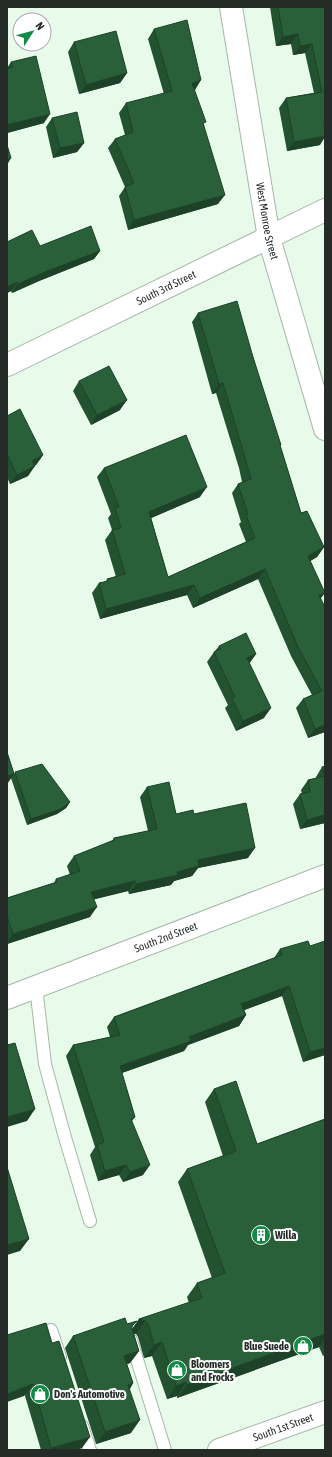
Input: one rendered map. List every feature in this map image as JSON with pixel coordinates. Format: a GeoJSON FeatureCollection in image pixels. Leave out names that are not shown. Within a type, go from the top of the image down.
{"type":"FeatureCollection","features":[{"type":"Feature","properties":{"kind":"street","name":"West Monroe Street"},"geometry":{"type":"LineString","coordinates":[[230,7],[269,238],[325,429]]}},
{"type":"Feature","properties":{"kind":"street","name":"South 3rd Street"},"geometry":{"type":"LineString","coordinates":[[7,365],[325,210]]}},
{"type":"Feature","properties":{"kind":"street","name":"South 2nd Street"},"geometry":{"type":"LineString","coordinates":[[7,998],[325,876]]}},
{"type":"Feature","properties":{"kind":"street","name":"South 1st Street"},"geometry":{"type":"LineString","coordinates":[[219,1450],[325,1412]]}},
{"type":"Feature","properties":{"kind":"lane"},"geometry":{"type":"LineString","coordinates":[[36,987],[45,1064],[90,1221]]}},
{"type":"Feature","properties":{"kind":"lane"},"geometry":{"type":"LineString","coordinates":[[51,1330],[63,1367]]}},
{"type":"Feature","properties":{"kind":"lane"},"geometry":{"type":"LineString","coordinates":[[131,1340],[165,1450]]}},
{"type":"Feature","properties":{"kind":"lane"},"geometry":{"type":"LineString","coordinates":[[78,1412],[90,1450]]}},
{"type":"Feature","properties":{"kind":"building"},"geometry":{"type":"Polygon","coordinates":[[[278,7],[325,7],[325,136],[294,142],[286,98],[322,92],[312,44],[300,46],[298,34],[283,37],[278,7]]]}},
{"type":"Feature","properties":{"kind":"building"},"geometry":{"type":"Polygon","coordinates":[[[187,20],[201,80],[192,83],[206,122],[203,123],[225,195],[134,220],[125,187],[134,183],[115,139],[133,132],[126,103],[172,91],[154,29],[187,20]]]}},
{"type":"Feature","properties":{"kind":"building"},"geometry":{"type":"Polygon","coordinates":[[[116,31],[127,73],[86,85],[74,42],[116,31]]]}},
{"type":"Feature","properties":{"kind":"building"},"geometry":{"type":"Polygon","coordinates":[[[36,56],[50,114],[7,125],[7,69],[13,67],[11,62],[36,56]]]}},
{"type":"Feature","properties":{"kind":"building"},"geometry":{"type":"Polygon","coordinates":[[[77,112],[84,143],[60,148],[52,118],[77,112]]]}},
{"type":"Feature","properties":{"kind":"building"},"geometry":{"type":"Polygon","coordinates":[[[7,145],[11,158],[7,160],[7,145]]]}},
{"type":"Feature","properties":{"kind":"building"},"geometry":{"type":"Polygon","coordinates":[[[91,226],[100,251],[7,287],[7,242],[32,230],[40,246],[91,226]]]}},
{"type":"Feature","properties":{"kind":"building"},"geometry":{"type":"Polygon","coordinates":[[[237,301],[301,513],[307,511],[324,547],[308,556],[325,593],[319,595],[325,607],[325,725],[315,729],[303,699],[322,691],[298,647],[265,569],[200,598],[194,585],[106,609],[99,583],[125,574],[112,530],[121,528],[115,508],[119,507],[104,468],[186,435],[207,487],[149,512],[168,577],[255,538],[246,515],[248,514],[238,484],[251,479],[223,383],[219,384],[198,313],[237,301]]]}},
{"type":"Feature","properties":{"kind":"building"},"geometry":{"type":"Polygon","coordinates":[[[109,366],[127,400],[97,415],[79,381],[109,366]]]}},
{"type":"Feature","properties":{"kind":"building"},"geometry":{"type":"Polygon","coordinates":[[[20,409],[43,455],[32,461],[35,466],[17,475],[7,454],[7,416],[20,409]]]}},
{"type":"Feature","properties":{"kind":"building"},"geometry":{"type":"Polygon","coordinates":[[[246,633],[256,654],[247,658],[271,708],[243,721],[232,699],[235,697],[214,652],[221,649],[219,646],[246,633]]]}},
{"type":"Feature","properties":{"kind":"building"},"geometry":{"type":"Polygon","coordinates":[[[7,752],[14,774],[7,776],[7,752]]]}},
{"type":"Feature","properties":{"kind":"building"},"geometry":{"type":"Polygon","coordinates":[[[42,764],[70,802],[61,809],[31,819],[15,772],[42,764]]]}},
{"type":"Feature","properties":{"kind":"building"},"geometry":{"type":"Polygon","coordinates":[[[325,766],[325,776],[322,767],[325,766]]]}},
{"type":"Feature","properties":{"kind":"building"},"geometry":{"type":"Polygon","coordinates":[[[325,776],[325,815],[307,820],[300,794],[310,792],[308,780],[325,776]]]}},
{"type":"Feature","properties":{"kind":"building"},"geometry":{"type":"Polygon","coordinates":[[[169,782],[176,814],[193,810],[194,814],[246,803],[255,848],[198,860],[199,866],[177,872],[178,875],[136,884],[135,881],[91,892],[97,907],[13,934],[7,916],[7,898],[57,882],[56,879],[80,871],[74,856],[114,840],[114,838],[157,829],[147,787],[169,782]]]}},
{"type":"Feature","properties":{"kind":"building"},"geometry":{"type":"Polygon","coordinates":[[[308,941],[310,946],[325,941],[325,1048],[310,1052],[289,986],[241,1004],[246,1015],[189,1037],[191,1041],[120,1066],[135,1117],[131,1119],[150,1165],[130,1172],[126,1165],[105,1171],[97,1145],[104,1142],[73,1045],[120,1035],[114,1017],[282,955],[280,949],[308,941]]]}},
{"type":"Feature","properties":{"kind":"building"},"geometry":{"type":"Polygon","coordinates":[[[15,1043],[35,1109],[7,1117],[7,1045],[15,1043]]]}},
{"type":"Feature","properties":{"kind":"building","name":"Willa"},"geometry":{"type":"Polygon","coordinates":[[[236,1081],[257,1144],[325,1119],[325,1334],[187,1385],[186,1382],[176,1386],[162,1342],[154,1345],[148,1324],[139,1319],[202,1298],[197,1283],[225,1273],[187,1169],[236,1151],[214,1089],[236,1081]]]}},
{"type":"Feature","properties":{"kind":"building"},"geometry":{"type":"Polygon","coordinates":[[[7,1167],[29,1239],[7,1245],[7,1167]]]}},
{"type":"Feature","properties":{"kind":"building"},"geometry":{"type":"Polygon","coordinates":[[[125,1318],[127,1324],[137,1321],[132,1326],[132,1329],[139,1351],[124,1356],[133,1383],[128,1385],[140,1420],[105,1432],[73,1336],[125,1318]]]}},
{"type":"Feature","properties":{"kind":"building"},"geometry":{"type":"Polygon","coordinates":[[[46,1323],[52,1343],[59,1341],[90,1437],[51,1448],[33,1384],[7,1394],[7,1335],[46,1323]]]}},
{"type":"Feature","properties":{"kind":"place","name":"Willa"},"geometry":{"type":"Point","coordinates":[261,1235]}},
{"type":"Feature","properties":{"kind":"place","name":"Blue Suede"},"geometry":{"type":"Point","coordinates":[303,1346]}},
{"type":"Feature","properties":{"kind":"place","name":"Bloomers and Frocks"},"geometry":{"type":"Point","coordinates":[177,1370]}},
{"type":"Feature","properties":{"kind":"place","name":"Don's Automotive"},"geometry":{"type":"Point","coordinates":[40,1394]}}]}
